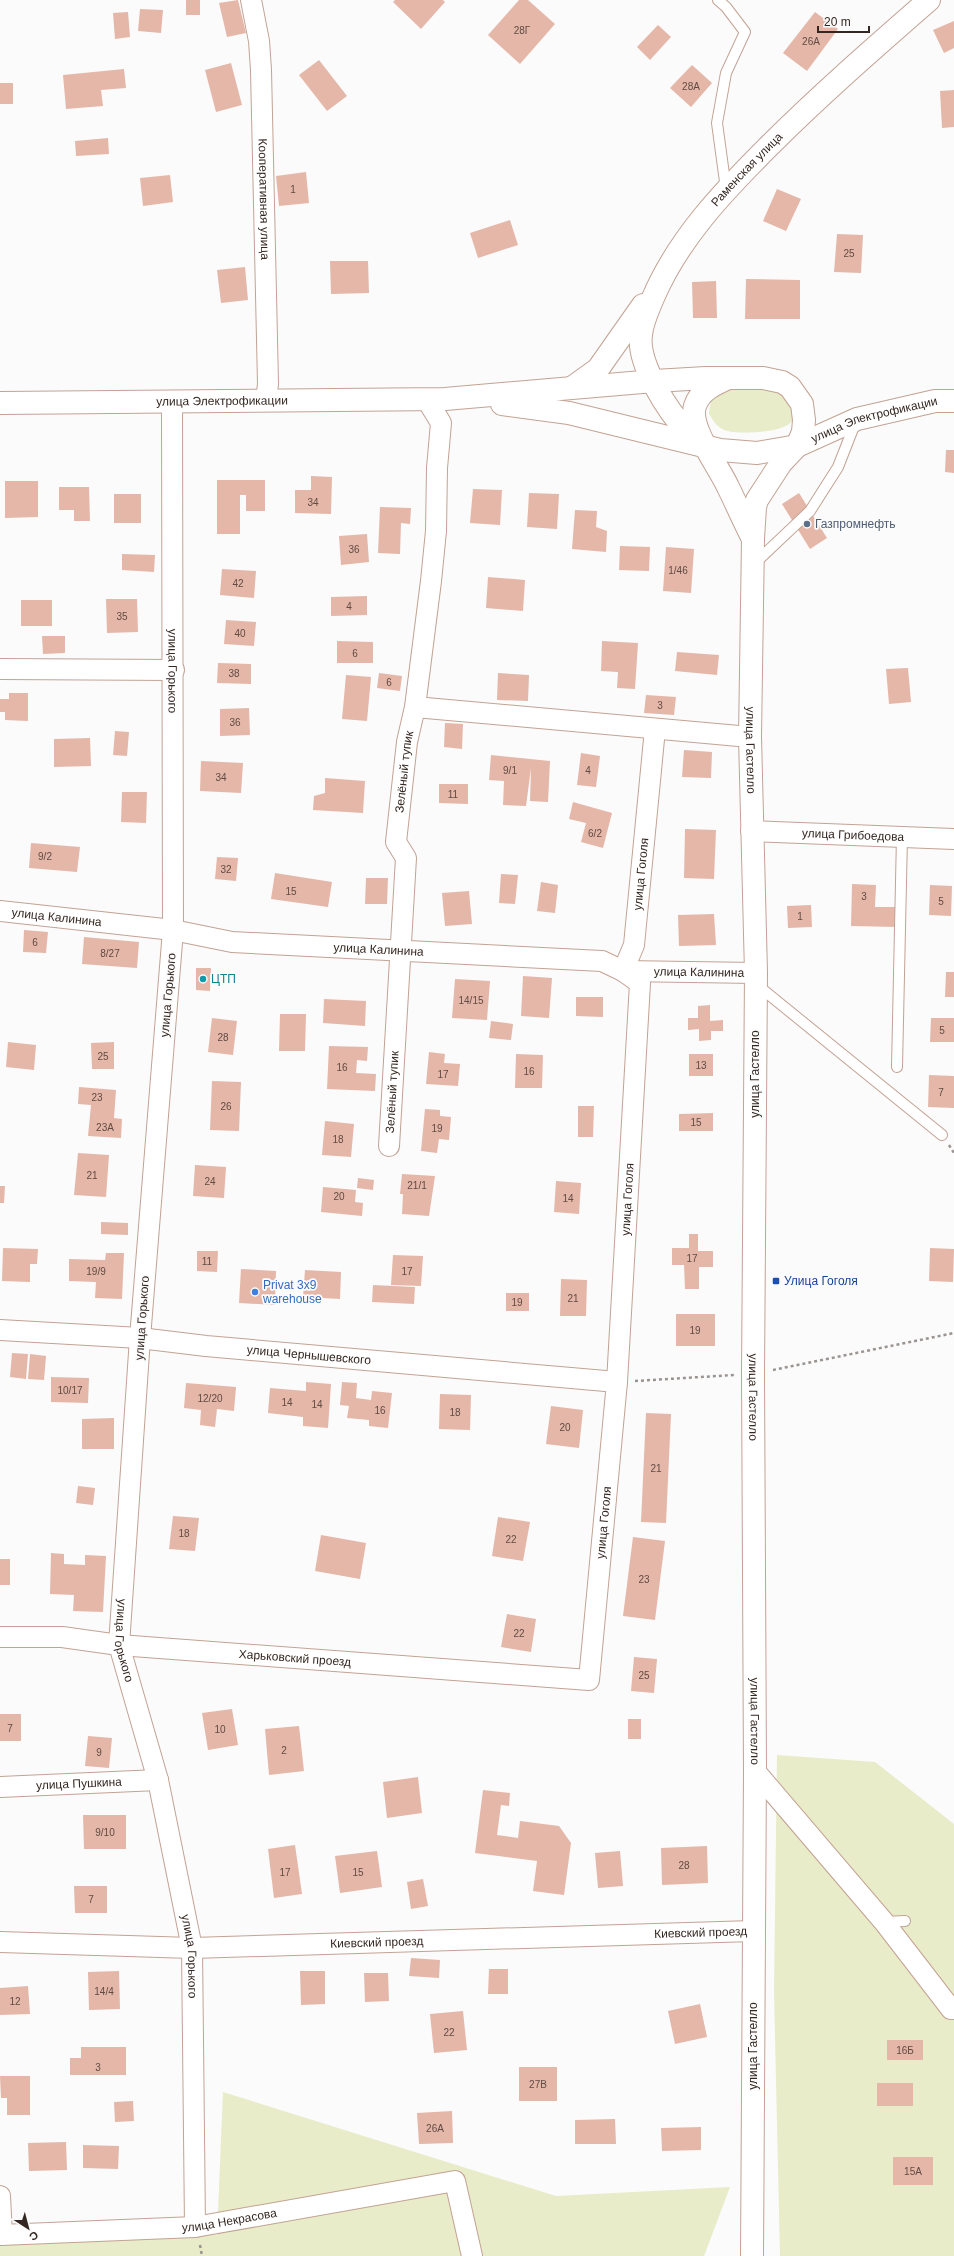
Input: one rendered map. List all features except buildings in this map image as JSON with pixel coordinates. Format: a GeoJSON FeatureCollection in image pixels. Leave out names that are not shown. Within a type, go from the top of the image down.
{"type":"FeatureCollection","features":[{"type":"Feature","properties":{"kind":"main road","name":"Раменская улица"},"geometry":{"type":"LineString","coordinates":[[706,446],[688,432],[675,416],[643,360],[641,335],[645,317],[663,274],[685,241],[726,190],[820,96],[929,0]]}},
{"type":"Feature","properties":{"kind":"main road"},"geometry":{"type":"LineString","coordinates":[[572,387],[585,380],[603,363],[663,274]]}},
{"type":"Feature","properties":{"kind":"main road"},"geometry":{"type":"LineString","coordinates":[[706,446],[695,420],[694,407],[700,395],[727,378]]}},
{"type":"Feature","properties":{"kind":"main road"},"geometry":{"type":"LineString","coordinates":[[763,378],[782,382],[790,387],[802,404],[804,420],[803,432],[797,446],[757,453],[720,450],[569,413],[528,406],[436,400],[654,381],[763,378]]}},
{"type":"Feature","properties":{"kind":"main road","name":"улица Электрофикации"},"geometry":{"type":"LineString","coordinates":[[0,403],[172,400],[436,400]]}},
{"type":"Feature","properties":{"kind":"main road","name":"улица Электрофикации"},"geometry":{"type":"LineString","coordinates":[[797,446],[857,419],[928,403],[954,401]]}},
{"type":"Feature","properties":{"kind":"main road","name":"улица Гастелло"},"geometry":{"type":"LineString","coordinates":[[706,446],[753,539]]}},
{"type":"Feature","properties":{"kind":"main road","name":"улица Гастелло"},"geometry":{"type":"LineString","coordinates":[[752,2256],[755,1771],[753,1374],[756,979],[751,831],[750,737],[754,564],[753,539],[755,507],[757,500],[781,464],[797,446]]}},
{"type":"Feature","properties":{"kind":"street","name":"Кооперативная улица"},"geometry":{"type":"LineString","coordinates":[[251,0],[259,41],[261,70],[268,384],[266,400]]}},
{"type":"Feature","properties":{"kind":"street","name":"улица Горького"},"geometry":{"type":"LineString","coordinates":[[172,400],[174,670],[173,930],[140,1338],[119,1645],[158,1780],[192,1948],[195,2227]]}},
{"type":"Feature","properties":{"kind":"street","name":"Зелёный тупик"},"geometry":{"type":"LineString","coordinates":[[389,1146],[406,858],[396,842],[407,742],[415,707],[436,531],[437,468],[441,423],[436,400]]}},
{"type":"Feature","properties":{"kind":"street"},"geometry":{"type":"LineString","coordinates":[[0,669],[174,670]]}},
{"type":"Feature","properties":{"kind":"street"},"geometry":{"type":"LineString","coordinates":[[415,707],[750,737]]}},
{"type":"Feature","properties":{"kind":"street","name":"улица Гоголя"},"geometry":{"type":"LineString","coordinates":[[589,1680],[617,1382],[640,983],[623,971],[634,945],[655,729]]}},
{"type":"Feature","properties":{"kind":"street","name":"улица Грибоедова"},"geometry":{"type":"LineString","coordinates":[[751,831],[954,839]]}},
{"type":"Feature","properties":{"kind":"street","name":"улица Калинина"},"geometry":{"type":"LineString","coordinates":[[0,911],[173,930],[232,942],[400,952],[602,960],[623,971],[756,979]]}},
{"type":"Feature","properties":{"kind":"street","name":"улица Чернышевского"},"geometry":{"type":"LineString","coordinates":[[0,1330],[140,1338],[206,1346],[617,1382]]}},
{"type":"Feature","properties":{"kind":"street","name":"Харьковский проезд"},"geometry":{"type":"LineString","coordinates":[[0,1637],[62,1637],[119,1645],[589,1680]]}},
{"type":"Feature","properties":{"kind":"street"},"geometry":{"type":"LineString","coordinates":[[755,1771],[884,1922],[951,2009],[954,2010]]}},
{"type":"Feature","properties":{"kind":"street","name":"улица Пушкина"},"geometry":{"type":"LineString","coordinates":[[0,1787],[158,1780]]}},
{"type":"Feature","properties":{"kind":"street","name":"Киевский проезд"},"geometry":{"type":"LineString","coordinates":[[0,1942],[192,1948],[753,1932]]}},
{"type":"Feature","properties":{"kind":"street","name":"улица Некрасова"},"geometry":{"type":"LineString","coordinates":[[1,2235],[195,2227],[455,2181],[472,2256]]}},
{"type":"Feature","properties":{"kind":"street"},"geometry":{"type":"LineString","coordinates":[[0,2196],[1,2235]]}},
{"type":"Feature","properties":{"kind":"lane"},"geometry":{"type":"LineString","coordinates":[[718,0],[726,7],[745,32],[726,73],[717,123],[726,190]]}},
{"type":"Feature","properties":{"kind":"lane"},"geometry":{"type":"LineString","coordinates":[[754,564],[810,511],[838,467],[857,419]]}},
{"type":"Feature","properties":{"kind":"lane"},"geometry":{"type":"LineString","coordinates":[[898,1067],[902,836]]}},
{"type":"Feature","properties":{"kind":"lane"},"geometry":{"type":"LineString","coordinates":[[756,979],[942,1135]]}},
{"type":"Feature","properties":{"kind":"lane"},"geometry":{"type":"LineString","coordinates":[[884,1922],[905,1921]]}},
{"type":"Feature","properties":{"kind":"path"},"geometry":{"type":"LineString","coordinates":[[617,1382],[753,1374],[954,1333]]}},
{"type":"Feature","properties":{"kind":"green space"},"geometry":{"type":"Polygon","coordinates":[[[727,387],[778,387],[794,402],[792,421],[788,425],[780,428],[760,432],[730,432],[722,429],[709,414],[710,404],[719,392],[727,387]]]}},
{"type":"Feature","properties":{"kind":"green space"},"geometry":{"type":"Polygon","coordinates":[[[777,1755],[875,1762],[954,1824],[954,2256],[780,2256],[774,1992],[777,1755]]]}},
{"type":"Feature","properties":{"kind":"green space"},"geometry":{"type":"Polygon","coordinates":[[[223,2092],[556,2196],[730,2187],[704,2256],[0,2256],[0,2242],[217,2235],[223,2092]]]}},
{"type":"Feature","properties":{"kind":"place","name":"Газпромнефть"},"geometry":{"type":"Point","coordinates":[807,524]}},
{"type":"Feature","properties":{"kind":"place","name":"ЦТП"},"geometry":{"type":"Point","coordinates":[203,979]}},
{"type":"Feature","properties":{"kind":"place","name":"Улица Гоголя"},"geometry":{"type":"Point","coordinates":[776,1281]}},
{"type":"Feature","properties":{"kind":"place","name":"Privat 3x9 warehouse"},"geometry":{"type":"Point","coordinates":[255,1292]}}]}
